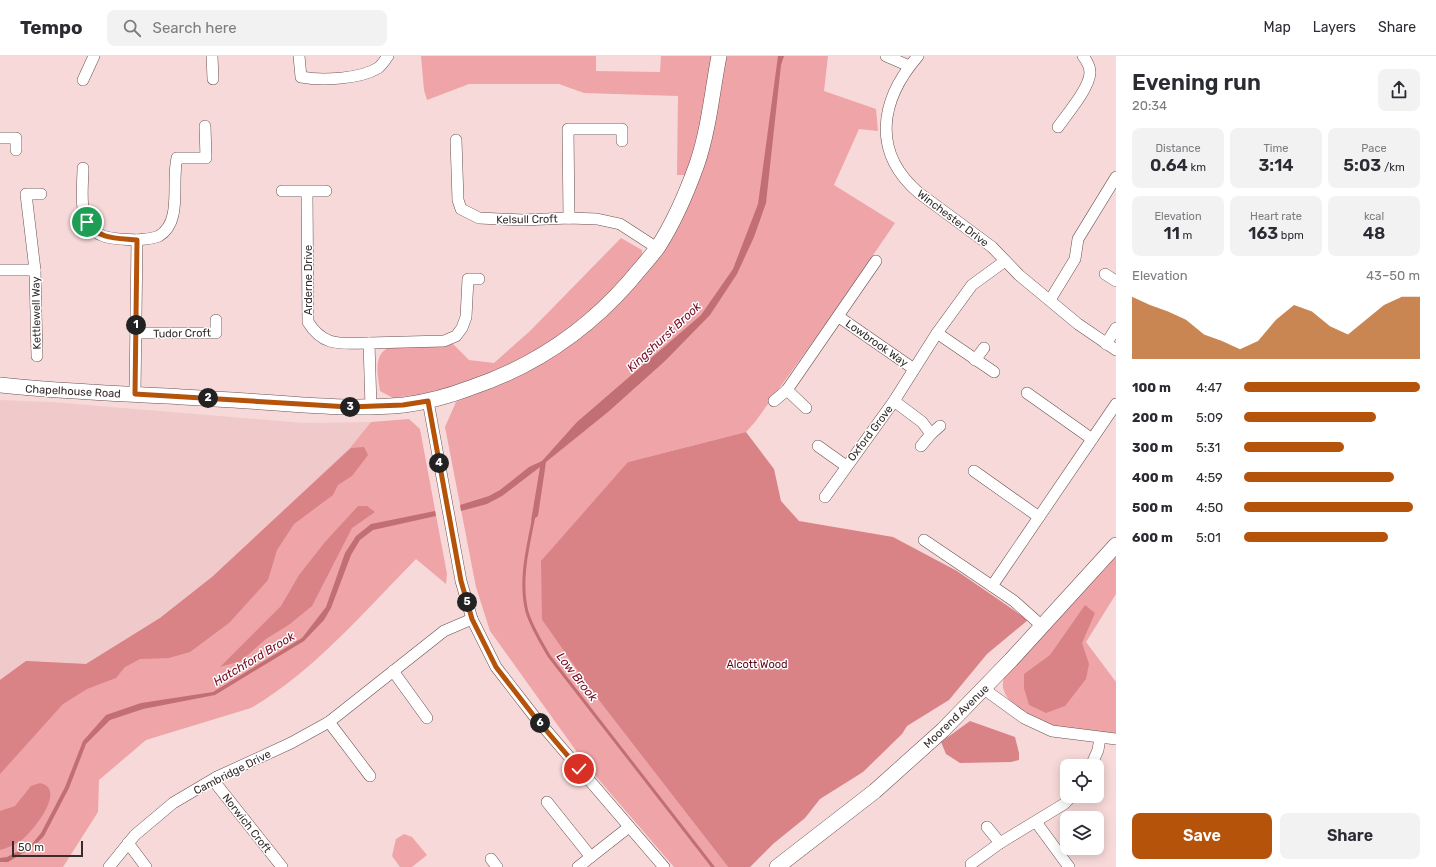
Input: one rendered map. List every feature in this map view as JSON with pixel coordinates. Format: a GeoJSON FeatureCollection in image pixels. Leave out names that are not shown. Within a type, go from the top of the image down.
{"type":"FeatureCollection","features":[{"type":"Feature","properties":{"kind":"street"},"geometry":{"type":"LineString","coordinates":[[83,80],[94,56]]}},
{"type":"Feature","properties":{"kind":"street"},"geometry":{"type":"LineString","coordinates":[[212,56],[213,79]]}},
{"type":"Feature","properties":{"kind":"street"},"geometry":{"type":"LineString","coordinates":[[299,56],[301,78],[311,79],[367,74],[380,67],[388,56]]}},
{"type":"Feature","properties":{"kind":"street","name":"Chapelhouse Road"},"geometry":{"type":"LineString","coordinates":[[0,385],[86,393],[135,394],[371,407],[428,401],[457,393],[512,373],[573,336],[609,304],[657,248],[673,219],[697,163],[705,135],[719,56]]}},
{"type":"Feature","properties":{"kind":"street"},"geometry":{"type":"LineString","coordinates":[[886,56],[909,66]]}},
{"type":"Feature","properties":{"kind":"street","name":"Winchester Drive"},"geometry":{"type":"LineString","coordinates":[[918,56],[909,66],[894,91],[886,123],[887,142],[895,166],[910,185],[992,247],[1078,324],[1116,350]]}},
{"type":"Feature","properties":{"kind":"street"},"geometry":{"type":"LineString","coordinates":[[1058,127],[1087,83],[1090,73],[1089,65],[1083,56]]}},
{"type":"Feature","properties":{"kind":"street"},"geometry":{"type":"LineString","coordinates":[[83,168],[84,215],[92,230],[101,236],[137,240],[158,237],[167,229],[174,214],[174,171],[176,158],[206,158],[205,126]]}},
{"type":"Feature","properties":{"kind":"street"},"geometry":{"type":"LineString","coordinates":[[569,218],[568,129],[622,129],[622,141]]}},
{"type":"Feature","properties":{"kind":"street"},"geometry":{"type":"LineString","coordinates":[[0,138],[16,138],[16,150]]}},
{"type":"Feature","properties":{"kind":"street","name":"Kelsull Croft"},"geometry":{"type":"LineString","coordinates":[[456,140],[457,187],[461,209],[479,218],[523,220],[569,218],[597,219],[620,224],[657,248]]}},
{"type":"Feature","properties":{"kind":"street"},"geometry":{"type":"LineString","coordinates":[[1050,300],[1075,259],[1078,239],[1116,177]]}},
{"type":"Feature","properties":{"kind":"street"},"geometry":{"type":"LineString","coordinates":[[282,191],[326,191]]}},
{"type":"Feature","properties":{"kind":"street","name":"Arderne Drive"},"geometry":{"type":"LineString","coordinates":[[307,192],[308,322],[321,338],[330,342],[369,343],[444,341],[456,336],[462,328],[466,317],[468,279],[479,279]]}},
{"type":"Feature","properties":{"kind":"street","name":"Kettlewell Way"},"geometry":{"type":"LineString","coordinates":[[37,356],[36,270],[26,194],[41,194]]}},
{"type":"Feature","properties":{"kind":"street"},"geometry":{"type":"LineString","coordinates":[[135,394],[137,240]]}},
{"type":"Feature","properties":{"kind":"street","name":"Oxford Grove"},"geometry":{"type":"LineString","coordinates":[[825,497],[894,401],[937,333],[972,285],[1005,260]]}},
{"type":"Feature","properties":{"kind":"street","name":"Lowbrook Way"},"geometry":{"type":"LineString","coordinates":[[774,401],[787,390],[876,262]]}},
{"type":"Feature","properties":{"kind":"street","name":"Kettlewell Way"},"geometry":{"type":"LineString","coordinates":[[0,270],[36,270]]}},
{"type":"Feature","properties":{"kind":"street"},"geometry":{"type":"LineString","coordinates":[[1105,274],[1116,281]]}},
{"type":"Feature","properties":{"kind":"street","name":"Lowbrook Way"},"geometry":{"type":"LineString","coordinates":[[839,317],[914,369]]}},
{"type":"Feature","properties":{"kind":"street","name":"Tudor Croft"},"geometry":{"type":"LineString","coordinates":[[136,333],[216,333],[216,320]]}},
{"type":"Feature","properties":{"kind":"street"},"geometry":{"type":"LineString","coordinates":[[1106,344],[1116,328]]}},
{"type":"Feature","properties":{"kind":"street"},"geometry":{"type":"LineString","coordinates":[[937,333],[994,372]]}},
{"type":"Feature","properties":{"kind":"street"},"geometry":{"type":"LineString","coordinates":[[369,343],[371,407]]}},
{"type":"Feature","properties":{"kind":"street"},"geometry":{"type":"LineString","coordinates":[[975,360],[984,348]]}},
{"type":"Feature","properties":{"kind":"street"},"geometry":{"type":"LineString","coordinates":[[787,390],[806,408]]}},
{"type":"Feature","properties":{"kind":"street"},"geometry":{"type":"LineString","coordinates":[[1027,393],[1092,439]]}},
{"type":"Feature","properties":{"kind":"street"},"geometry":{"type":"LineString","coordinates":[[428,401],[461,581],[472,619],[496,667],[534,716],[664,867]]}},
{"type":"Feature","properties":{"kind":"street","name":"Oxford Grove"},"geometry":{"type":"LineString","coordinates":[[894,401],[922,422],[931,434]]}},
{"type":"Feature","properties":{"kind":"street"},"geometry":{"type":"LineString","coordinates":[[992,586],[1116,404]]}},
{"type":"Feature","properties":{"kind":"street"},"geometry":{"type":"LineString","coordinates":[[921,446],[940,426]]}},
{"type":"Feature","properties":{"kind":"street","name":"Oxford Grove"},"geometry":{"type":"LineString","coordinates":[[818,446],[846,466]]}},
{"type":"Feature","properties":{"kind":"street"},"geometry":{"type":"LineString","coordinates":[[974,471],[1039,517]]}},
{"type":"Feature","properties":{"kind":"street"},"geometry":{"type":"LineString","coordinates":[[924,540],[1014,601],[1042,626]]}},
{"type":"Feature","properties":{"kind":"street","name":"Moorend Avenue"},"geometry":{"type":"LineString","coordinates":[[777,867],[875,791],[943,730],[984,689],[1116,545]]}},
{"type":"Feature","properties":{"kind":"street","name":"Cambridge Drive"},"geometry":{"type":"LineString","coordinates":[[109,867],[135,835],[173,803],[217,777],[291,743],[329,722],[444,630],[472,619]]}},
{"type":"Feature","properties":{"kind":"street"},"geometry":{"type":"LineString","coordinates":[[393,671],[427,718]]}},
{"type":"Feature","properties":{"kind":"street"},"geometry":{"type":"LineString","coordinates":[[984,689],[1024,718],[1052,731],[1116,739]]}},
{"type":"Feature","properties":{"kind":"street"},"geometry":{"type":"LineString","coordinates":[[329,722],[370,776]]}},
{"type":"Feature","properties":{"kind":"street"},"geometry":{"type":"LineString","coordinates":[[1094,759],[1098,750],[1100,738]]}},
{"type":"Feature","properties":{"kind":"street","name":"Norwich Croft"},"geometry":{"type":"LineString","coordinates":[[217,777],[217,785],[282,867]]}},
{"type":"Feature","properties":{"kind":"street"},"geometry":{"type":"LineString","coordinates":[[547,802],[591,857]]}},
{"type":"Feature","properties":{"kind":"street"},"geometry":{"type":"LineString","coordinates":[[972,864],[1000,843],[1065,803]]}},
{"type":"Feature","properties":{"kind":"street"},"geometry":{"type":"LineString","coordinates":[[1036,822],[1070,867]]}},
{"type":"Feature","properties":{"kind":"street"},"geometry":{"type":"LineString","coordinates":[[987,826],[1000,843]]}},
{"type":"Feature","properties":{"kind":"street"},"geometry":{"type":"LineString","coordinates":[[578,867],[628,827]]}},
{"type":"Feature","properties":{"kind":"street"},"geometry":{"type":"LineString","coordinates":[[128,843],[146,867]]}},
{"type":"Feature","properties":{"kind":"shaded area"},"geometry":{"type":"Polygon","coordinates":[[[421,56],[596,56],[596,71],[660,72],[661,56],[715,56],[689,175],[677,175],[678,96],[584,93],[559,84],[469,84],[427,100],[424,90],[421,56]]]}},
{"type":"Feature","properties":{"kind":"shaded area"},"geometry":{"type":"Polygon","coordinates":[[[725,56],[828,56],[824,91],[876,109],[878,131],[859,129],[834,185],[895,223],[830,318],[755,422],[746,432],[628,462],[542,620],[594,694],[728,867],[674,867],[587,766],[490,631],[476,587],[445,427],[456,402],[512,379],[664,248],[725,56]]]}},
{"type":"Feature","properties":{"kind":"shaded area"},"geometry":{"type":"Polygon","coordinates":[[[778,56],[784,56],[781,65],[766,203],[754,237],[737,274],[710,315],[665,361],[608,412],[546,462],[538,516],[531,521],[540,467],[502,496],[487,504],[461,511],[460,505],[489,496],[500,490],[529,467],[542,461],[577,422],[701,315],[733,269],[758,204],[778,56]]]}},
{"type":"Feature","properties":{"kind":"shaded area"},"geometry":{"type":"Polygon","coordinates":[[[621,238],[642,250],[642,258],[581,323],[503,371],[447,390],[393,398],[380,391],[378,360],[384,350],[390,347],[453,344],[469,360],[494,363],[530,331],[621,238]]]}},
{"type":"Feature","properties":{"kind":"shaded area"},"geometry":{"type":"Polygon","coordinates":[[[0,400],[51,402],[304,423],[371,422],[351,448],[212,577],[160,618],[86,664],[26,661],[0,680],[0,400]]]}},
{"type":"Feature","properties":{"kind":"shaded area"},"geometry":{"type":"Polygon","coordinates":[[[409,419],[420,429],[447,574],[446,584],[416,559],[338,639],[296,677],[274,693],[251,708],[146,740],[99,780],[98,812],[63,867],[0,867],[0,680],[26,661],[86,664],[160,618],[212,577],[350,448],[371,422],[409,419]]]}},
{"type":"Feature","properties":{"kind":"shaded area"},"geometry":{"type":"Polygon","coordinates":[[[435,511],[436,516],[373,530],[360,540],[351,555],[331,608],[324,620],[304,641],[215,695],[143,709],[110,720],[86,744],[69,788],[44,836],[33,847],[8,862],[0,862],[0,858],[7,857],[32,844],[41,833],[65,787],[83,741],[106,715],[141,703],[213,692],[302,638],[326,607],[345,553],[356,536],[371,524],[435,511]]]}},
{"type":"Feature","properties":{"kind":"shaded area"},"geometry":{"type":"Polygon","coordinates":[[[1116,554],[1116,594],[1086,642],[1116,682],[1116,734],[1058,727],[1040,721],[1020,710],[1012,703],[1006,695],[1003,687],[1004,678],[1116,554]]]}},
{"type":"Feature","properties":{"kind":"shaded area"},"geometry":{"type":"Polygon","coordinates":[[[404,834],[412,837],[427,855],[412,867],[400,867],[392,856],[396,839],[404,834]]]}},
{"type":"Feature","properties":{"kind":"green space","name":"Alcott Wood"},"geometry":{"type":"Polygon","coordinates":[[[746,432],[774,469],[781,501],[799,521],[893,537],[957,571],[1028,620],[987,654],[949,700],[907,726],[902,734],[863,772],[820,799],[805,818],[773,844],[750,867],[728,867],[594,694],[542,620],[541,561],[628,462],[746,432]]]}},
{"type":"Feature","properties":{"kind":"green space"},"geometry":{"type":"Polygon","coordinates":[[[364,447],[368,455],[352,476],[338,485],[333,495],[294,524],[277,550],[268,580],[229,623],[190,652],[169,658],[140,659],[125,667],[116,678],[87,689],[63,704],[0,774],[0,680],[26,661],[86,664],[160,618],[212,577],[351,448],[364,447]]]}},
{"type":"Feature","properties":{"kind":"green space"},"geometry":{"type":"Polygon","coordinates":[[[358,506],[367,506],[375,512],[352,528],[312,606],[290,624],[266,639],[241,661],[220,667],[281,606],[299,575],[325,542],[358,506]]]}},
{"type":"Feature","properties":{"kind":"green space"},"geometry":{"type":"Polygon","coordinates":[[[1085,605],[1095,613],[1082,643],[1089,664],[1086,679],[1065,706],[1046,713],[1029,705],[1024,688],[1024,674],[1050,655],[1085,605]]]}},
{"type":"Feature","properties":{"kind":"green space"},"geometry":{"type":"Polygon","coordinates":[[[970,721],[1015,737],[1019,760],[1011,762],[960,763],[946,754],[941,742],[970,721]]]}},
{"type":"Feature","properties":{"kind":"green space"},"geometry":{"type":"Polygon","coordinates":[[[40,783],[47,787],[50,793],[46,810],[23,839],[12,846],[0,850],[0,811],[15,806],[31,786],[40,783]]]}},
{"type":"Feature","properties":{"kind":"waterway","name":"Low Brook"},"geometry":{"type":"LineString","coordinates":[[534,516],[524,576],[527,612],[534,629],[549,656],[713,867]]}},
{"type":"Feature","properties":{"kind":"route"},"geometry":{"type":"LineString","coordinates":[[87,222],[92,230],[101,236],[137,240],[135,394],[349,407],[403,405],[428,401],[436,454],[461,581],[472,619],[496,667],[534,716],[579,769]]}},
{"type":"Feature","properties":{"kind":"water label","name":"Kingshurst Brook"},"geometry":{"type":"Point","coordinates":[664,337]}},
{"type":"Feature","properties":{"kind":"water label","name":"Hatchford Brook"},"geometry":{"type":"Point","coordinates":[254,659]}}]}
